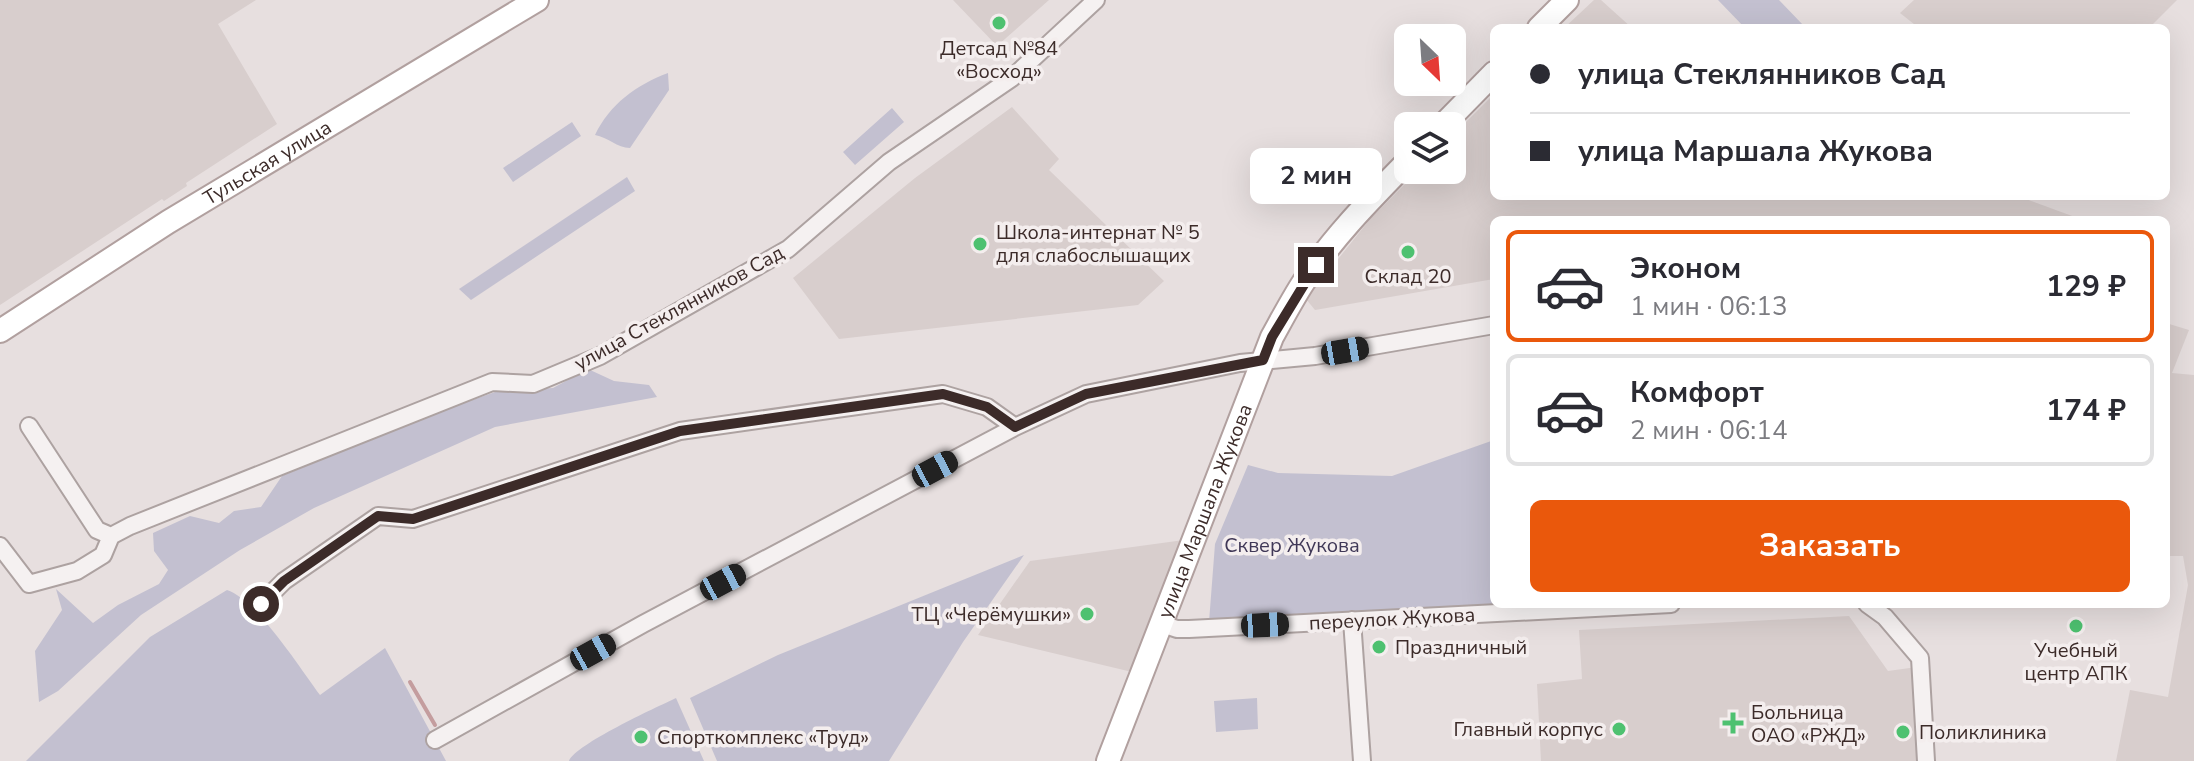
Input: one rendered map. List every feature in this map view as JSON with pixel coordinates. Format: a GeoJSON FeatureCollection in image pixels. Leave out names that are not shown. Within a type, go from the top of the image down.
{"type":"FeatureCollection","features":[{"type":"Feature","properties":{"kind":"main road","name":"Тульская улица"},"geometry":{"type":"LineString","coordinates":[[0,331],[168,222],[537,0]]}},
{"type":"Feature","properties":{"kind":"main road"},"geometry":{"type":"LineString","coordinates":[[1543,24],[1567,0]]}},
{"type":"Feature","properties":{"kind":"main road"},"geometry":{"type":"LineString","coordinates":[[1456,112],[1490,77]]}},
{"type":"Feature","properties":{"kind":"main road","name":"улица Маршала Жукова"},"geometry":{"type":"LineString","coordinates":[[1108,761],[1272,337],[1304,282],[1361,209],[1394,175]]}},
{"type":"Feature","properties":{"kind":"street","name":"улица Стеклянников Сад"},"geometry":{"type":"LineString","coordinates":[[111,536],[492,382],[533,384],[600,356],[788,249],[889,162],[1012,78],[1096,0]]}},
{"type":"Feature","properties":{"kind":"street"},"geometry":{"type":"LineString","coordinates":[[435,740],[643,624],[1015,427],[1086,394],[1263,360],[1315,356],[1490,326]]}},
{"type":"Feature","properties":{"kind":"street"},"geometry":{"type":"LineString","coordinates":[[255,610],[284,581],[378,516],[413,519],[680,431],[943,394],[987,407],[1015,427]]}},
{"type":"Feature","properties":{"kind":"street"},"geometry":{"type":"LineString","coordinates":[[0,546],[29,584],[77,571],[103,555],[111,536],[97,530],[29,426]]}},
{"type":"Feature","properties":{"kind":"street","name":"переулок Жукова"},"geometry":{"type":"LineString","coordinates":[[1162,624],[1189,629],[1591,608]]}},
{"type":"Feature","properties":{"kind":"street"},"geometry":{"type":"LineString","coordinates":[[1873,608],[1885,617],[1920,658],[1926,761]]}},
{"type":"Feature","properties":{"kind":"street"},"geometry":{"type":"LineString","coordinates":[[1352,620],[1362,761]]}},
{"type":"Feature","properties":{"kind":"shaded area"},"geometry":{"type":"Polygon","coordinates":[[[0,0],[256,0],[218,24],[277,124],[186,183],[187,186],[164,201],[162,199],[0,305],[0,0]]]}},
{"type":"Feature","properties":{"kind":"shaded area","name":"Детсад №84 «Восход»"},"geometry":{"type":"Polygon","coordinates":[[[953,0],[1049,0],[997,46],[953,0]]]}},
{"type":"Feature","properties":{"kind":"shaded area"},"geometry":{"type":"Polygon","coordinates":[[[1594,0],[1601,0],[1628,24],[1568,24],[1594,0]]]}},
{"type":"Feature","properties":{"kind":"shaded area"},"geometry":{"type":"Polygon","coordinates":[[[1914,0],[2177,0],[2153,24],[1914,24],[1900,13],[1914,0]]]}},
{"type":"Feature","properties":{"kind":"shaded area"},"geometry":{"type":"Polygon","coordinates":[[[1490,98],[1490,200],[2029,200],[2072,216],[1490,216],[1490,280],[1315,310],[1306,299],[1371,218],[1405,184],[1466,184],[1466,122],[1490,98]]]}},
{"type":"Feature","properties":{"kind":"shaded area","name":"Школа-интернат № 5 для слабослышащих"},"geometry":{"type":"Polygon","coordinates":[[[1012,107],[1059,159],[1049,170],[1164,281],[1138,305],[839,339],[793,278],[915,178],[1012,107]]]}},
{"type":"Feature","properties":{"kind":"shaded area"},"geometry":{"type":"Polygon","coordinates":[[[2170,324],[2189,330],[2172,373],[2194,375],[2194,761],[2116,761],[2130,690],[2168,697],[2188,585],[2183,556],[2170,556],[2170,324]]]}},
{"type":"Feature","properties":{"kind":"shaded area"},"geometry":{"type":"Polygon","coordinates":[[[1184,540],[1132,672],[978,635],[1030,561],[1184,540]]]}},
{"type":"Feature","properties":{"kind":"shaded area","name":"Больница ОАО «РЖД»"},"geometry":{"type":"Polygon","coordinates":[[[1849,616],[1888,671],[1924,666],[1930,761],[1541,761],[1537,684],[1582,679],[1579,630],[1849,616]]]}},
{"type":"Feature","properties":{"kind":"green space"},"geometry":{"type":"Polygon","coordinates":[[[1718,0],[1779,0],[1802,24],[1741,24],[1718,0]]]}},
{"type":"Feature","properties":{"kind":"green space"},"geometry":{"type":"Polygon","coordinates":[[[668,73],[669,90],[630,148],[595,135],[608,114],[625,97],[645,83],[668,73]]]}},
{"type":"Feature","properties":{"kind":"green space"},"geometry":{"type":"Polygon","coordinates":[[[892,108],[904,122],[855,165],[843,152],[892,108]]]}},
{"type":"Feature","properties":{"kind":"green space"},"geometry":{"type":"Polygon","coordinates":[[[572,122],[581,136],[513,182],[503,168],[572,122]]]}},
{"type":"Feature","properties":{"kind":"green space"},"geometry":{"type":"Polygon","coordinates":[[[627,177],[635,191],[471,300],[459,289],[627,177]]]}},
{"type":"Feature","properties":{"kind":"green space"},"geometry":{"type":"Polygon","coordinates":[[[588,369],[614,381],[649,385],[657,397],[495,427],[314,508],[240,550],[141,615],[58,691],[39,702],[35,651],[62,610],[56,589],[93,623],[118,605],[159,584],[168,570],[154,551],[153,533],[190,516],[219,523],[234,511],[261,507],[282,476],[438,412],[498,391],[553,388],[588,369]]]}},
{"type":"Feature","properties":{"kind":"green space","name":"Сквер Жукова"},"geometry":{"type":"Polygon","coordinates":[[[1490,441],[1490,607],[1209,622],[1215,544],[1248,465],[1278,473],[1392,476],[1490,441]]]}},
{"type":"Feature","properties":{"kind":"green space"},"geometry":{"type":"Polygon","coordinates":[[[1024,555],[963,642],[889,761],[717,761],[690,698],[778,655],[1024,555]]]}},
{"type":"Feature","properties":{"kind":"green space"},"geometry":{"type":"Polygon","coordinates":[[[227,590],[239,596],[264,620],[320,695],[385,648],[446,761],[26,761],[150,637],[227,590]]]}},
{"type":"Feature","properties":{"kind":"green space"},"geometry":{"type":"Polygon","coordinates":[[[676,698],[704,761],[569,761],[600,736],[676,698]]]}},
{"type":"Feature","properties":{"kind":"green space"},"geometry":{"type":"Polygon","coordinates":[[[1257,698],[1258,729],[1216,732],[1214,701],[1257,698]]]}},
{"type":"Feature","properties":{"kind":"waterway"},"geometry":{"type":"LineString","coordinates":[[410,682],[435,725]]}},
{"type":"Feature","properties":{"kind":"place","name":"Детсад №84 «Восход»"},"geometry":{"type":"Point","coordinates":[999,23]}},
{"type":"Feature","properties":{"kind":"place","name":"Школа-интернат № 5 для слабослышащих"},"geometry":{"type":"Point","coordinates":[980,244]}},
{"type":"Feature","properties":{"kind":"place","name":"Склад 20"},"geometry":{"type":"Point","coordinates":[1408,252]}},
{"type":"Feature","properties":{"kind":"place","name":"ТЦ «Черёмушки»"},"geometry":{"type":"Point","coordinates":[1087,614]}},
{"type":"Feature","properties":{"kind":"place","name":"Учебный центр АПК"},"geometry":{"type":"Point","coordinates":[2076,626]}},
{"type":"Feature","properties":{"kind":"place","name":"Праздничный"},"geometry":{"type":"Point","coordinates":[1379,647]}},
{"type":"Feature","properties":{"kind":"place","name":"Больница ОАО «РЖД»"},"geometry":{"type":"Point","coordinates":[1733,723]}},
{"type":"Feature","properties":{"kind":"place","name":"Главный корпус"},"geometry":{"type":"Point","coordinates":[1619,729]}},
{"type":"Feature","properties":{"kind":"place","name":"Поликлиника"},"geometry":{"type":"Point","coordinates":[1903,732]}},
{"type":"Feature","properties":{"kind":"place","name":"Спорткомплекс «Труд»"},"geometry":{"type":"Point","coordinates":[641,737]}},
{"type":"Feature","properties":{"kind":"route"},"geometry":{"type":"LineString","coordinates":[[261,604],[284,581],[378,516],[413,519],[680,431],[943,394],[987,407],[1015,427],[1086,394],[1263,360],[1272,337],[1316,265]]}}]}
